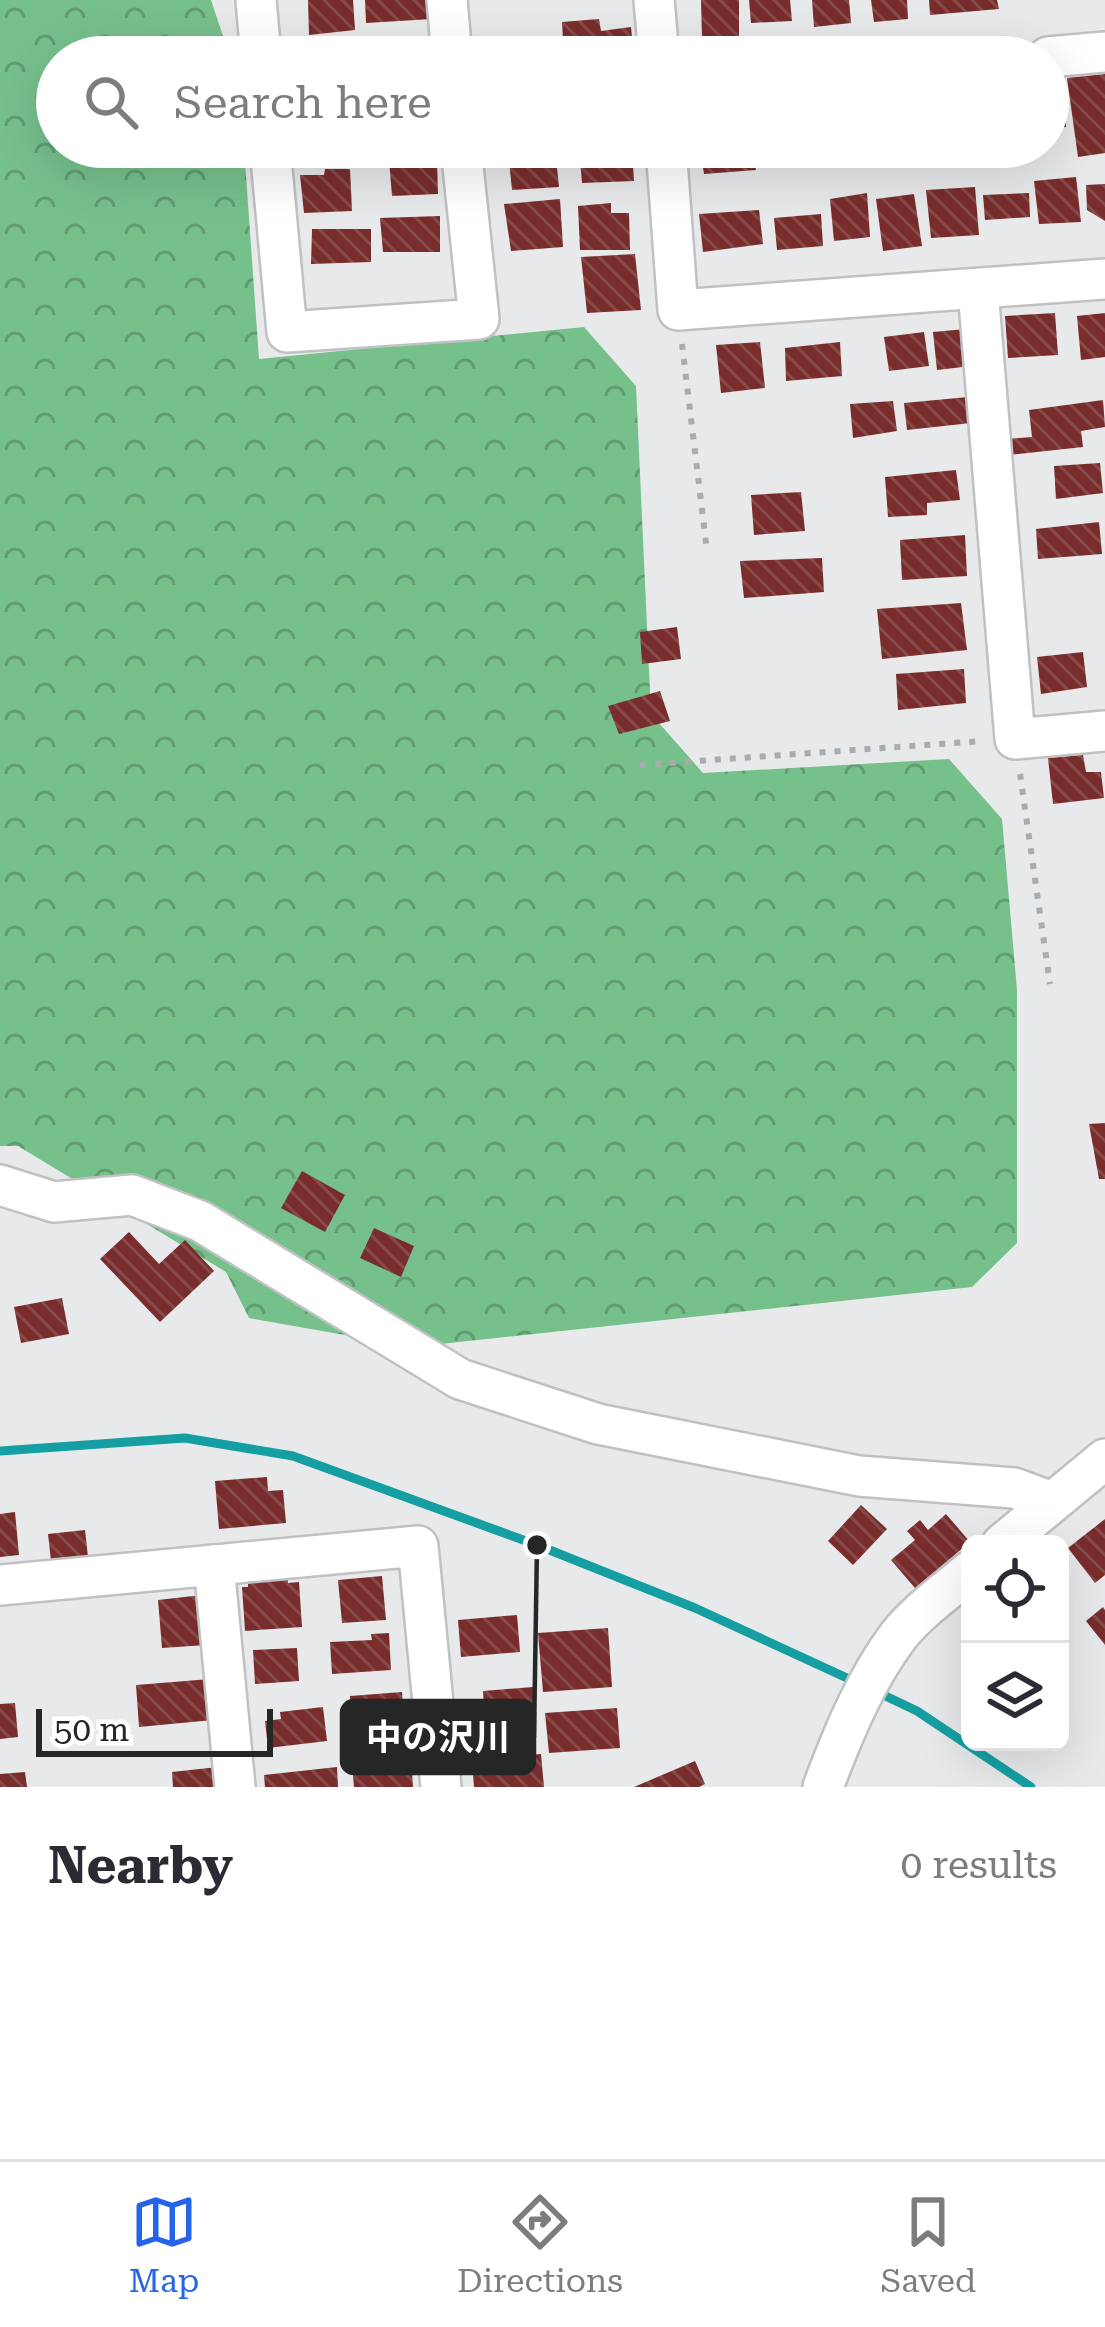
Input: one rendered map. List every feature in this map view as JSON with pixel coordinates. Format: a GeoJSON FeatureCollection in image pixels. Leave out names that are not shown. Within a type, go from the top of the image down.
{"type":"FeatureCollection","features":[{"type":"Feature","properties":{"kind":"street"},"geometry":{"type":"LineString","coordinates":[[256,0],[259,36]]}},
{"type":"Feature","properties":{"kind":"street"},"geometry":{"type":"LineString","coordinates":[[447,0],[450,36]]}},
{"type":"Feature","properties":{"kind":"street"},"geometry":{"type":"LineString","coordinates":[[654,0],[657,36]]}},
{"type":"Feature","properties":{"kind":"street"},"geometry":{"type":"LineString","coordinates":[[1069,55],[1105,52]]}},
{"type":"Feature","properties":{"kind":"street"},"geometry":{"type":"LineString","coordinates":[[271,168],[287,332],[479,319],[463,168]]}},
{"type":"Feature","properties":{"kind":"street"},"geometry":{"type":"LineString","coordinates":[[668,168],[678,310],[1105,279]]}},
{"type":"Feature","properties":{"kind":"street"},"geometry":{"type":"LineString","coordinates":[[978,290],[1016,739],[1105,730]]}},
{"type":"Feature","properties":{"kind":"street"},"geometry":{"type":"LineString","coordinates":[[0,1185],[54,1202],[132,1195],[200,1221],[460,1379],[598,1424],[859,1476],[1014,1488],[1052,1502]]}},
{"type":"Feature","properties":{"kind":"street"},"geometry":{"type":"LineString","coordinates":[[1013,1535],[1105,1460]]}},
{"type":"Feature","properties":{"kind":"street"},"geometry":{"type":"LineString","coordinates":[[0,1585],[418,1546],[441,1787]]}},
{"type":"Feature","properties":{"kind":"street"},"geometry":{"type":"LineString","coordinates":[[214,1565],[235,1787]]}},
{"type":"Feature","properties":{"kind":"street"},"geometry":{"type":"LineString","coordinates":[[823,1787],[860,1698],[901,1632],[961,1579]]}},
{"type":"Feature","properties":{"kind":"path"},"geometry":{"type":"LineString","coordinates":[[678,310],[706,551]]}},
{"type":"Feature","properties":{"kind":"path"},"geometry":{"type":"LineString","coordinates":[[640,765],[1016,739],[1050,984]]}},
{"type":"Feature","properties":{"kind":"green space"},"geometry":{"type":"Polygon","coordinates":[[[0,0],[211,0],[223,36],[36,36],[36,168],[245,168],[259,359],[584,327],[636,386],[651,714],[703,773],[949,759],[1002,819],[1017,990],[1017,1243],[972,1287],[413,1347],[249,1318],[226,1272],[18,1146],[0,1146],[0,0]]]}},
{"type":"Feature","properties":{"kind":"building"},"geometry":{"type":"Polygon","coordinates":[[[308,0],[353,0],[355,30],[309,35],[308,0]]]}},
{"type":"Feature","properties":{"kind":"building"},"geometry":{"type":"Polygon","coordinates":[[[365,0],[431,0],[432,19],[366,23],[365,0]]]}},
{"type":"Feature","properties":{"kind":"building"},"geometry":{"type":"Polygon","coordinates":[[[701,0],[739,0],[739,36],[702,36],[701,0]]]}},
{"type":"Feature","properties":{"kind":"building"},"geometry":{"type":"Polygon","coordinates":[[[749,0],[790,0],[792,21],[751,23],[749,0]]]}},
{"type":"Feature","properties":{"kind":"building"},"geometry":{"type":"Polygon","coordinates":[[[812,0],[849,0],[851,23],[814,27],[812,0]]]}},
{"type":"Feature","properties":{"kind":"building"},"geometry":{"type":"Polygon","coordinates":[[[871,0],[907,0],[908,19],[874,22],[871,0]]]}},
{"type":"Feature","properties":{"kind":"building"},"geometry":{"type":"Polygon","coordinates":[[[929,0],[997,0],[999,9],[930,15],[929,0]]]}},
{"type":"Feature","properties":{"kind":"building"},"geometry":{"type":"Polygon","coordinates":[[[599,19],[601,31],[631,27],[632,36],[563,36],[562,22],[599,19]]]}},
{"type":"Feature","properties":{"kind":"building"},"geometry":{"type":"Polygon","coordinates":[[[1105,74],[1105,153],[1078,157],[1069,78],[1105,74]]]}},
{"type":"Feature","properties":{"kind":"building"},"geometry":{"type":"Polygon","coordinates":[[[390,168],[437,168],[438,194],[392,196],[390,168]]]}},
{"type":"Feature","properties":{"kind":"building"},"geometry":{"type":"Polygon","coordinates":[[[510,168],[557,168],[559,187],[512,190],[510,168]]]}},
{"type":"Feature","properties":{"kind":"building"},"geometry":{"type":"Polygon","coordinates":[[[581,168],[633,168],[634,181],[582,183],[581,168]]]}},
{"type":"Feature","properties":{"kind":"building"},"geometry":{"type":"Polygon","coordinates":[[[703,168],[756,170],[704,174],[703,168]]]}},
{"type":"Feature","properties":{"kind":"building"},"geometry":{"type":"Polygon","coordinates":[[[325,169],[350,169],[352,211],[304,213],[300,175],[324,175],[325,169]]]}},
{"type":"Feature","properties":{"kind":"building"},"geometry":{"type":"Polygon","coordinates":[[[1076,177],[1081,222],[1039,224],[1034,181],[1076,177]]]}},
{"type":"Feature","properties":{"kind":"building"},"geometry":{"type":"Polygon","coordinates":[[[1105,184],[1105,221],[1087,210],[1086,185],[1105,184]]]}},
{"type":"Feature","properties":{"kind":"building"},"geometry":{"type":"Polygon","coordinates":[[[975,187],[979,235],[931,238],[926,190],[975,187]]]}},
{"type":"Feature","properties":{"kind":"building"},"geometry":{"type":"Polygon","coordinates":[[[867,193],[870,237],[834,241],[830,199],[867,193]]]}},
{"type":"Feature","properties":{"kind":"building"},"geometry":{"type":"Polygon","coordinates":[[[1029,193],[1030,217],[985,220],[983,195],[1029,193]]]}},
{"type":"Feature","properties":{"kind":"building"},"geometry":{"type":"Polygon","coordinates":[[[914,194],[922,246],[883,251],[876,199],[914,194]]]}},
{"type":"Feature","properties":{"kind":"building"},"geometry":{"type":"Polygon","coordinates":[[[560,199],[563,247],[511,251],[504,204],[560,199]]]}},
{"type":"Feature","properties":{"kind":"building"},"geometry":{"type":"Polygon","coordinates":[[[611,203],[611,213],[629,213],[630,250],[580,250],[578,206],[611,203]]]}},
{"type":"Feature","properties":{"kind":"building"},"geometry":{"type":"Polygon","coordinates":[[[759,210],[763,244],[703,252],[699,214],[759,210]]]}},
{"type":"Feature","properties":{"kind":"building"},"geometry":{"type":"Polygon","coordinates":[[[821,214],[823,246],[777,250],[774,218],[821,214]]]}},
{"type":"Feature","properties":{"kind":"building"},"geometry":{"type":"Polygon","coordinates":[[[440,216],[440,252],[383,252],[380,218],[440,216]]]}},
{"type":"Feature","properties":{"kind":"building"},"geometry":{"type":"Polygon","coordinates":[[[312,229],[371,229],[371,262],[311,264],[312,229]]]}},
{"type":"Feature","properties":{"kind":"building"},"geometry":{"type":"Polygon","coordinates":[[[635,254],[641,310],[587,313],[581,257],[635,254]]]}},
{"type":"Feature","properties":{"kind":"building"},"geometry":{"type":"Polygon","coordinates":[[[1055,313],[1058,355],[1008,358],[1005,316],[1055,313]]]}},
{"type":"Feature","properties":{"kind":"building"},"geometry":{"type":"Polygon","coordinates":[[[1105,313],[1105,357],[1081,360],[1077,316],[1105,313]]]}},
{"type":"Feature","properties":{"kind":"building"},"geometry":{"type":"Polygon","coordinates":[[[966,329],[971,366],[937,370],[933,332],[966,329]]]}},
{"type":"Feature","properties":{"kind":"building"},"geometry":{"type":"Polygon","coordinates":[[[924,332],[929,366],[889,371],[884,337],[924,332]]]}},
{"type":"Feature","properties":{"kind":"building"},"geometry":{"type":"Polygon","coordinates":[[[760,342],[765,388],[721,393],[716,345],[760,342]]]}},
{"type":"Feature","properties":{"kind":"building"},"geometry":{"type":"Polygon","coordinates":[[[840,342],[842,376],[786,381],[785,348],[840,342]]]}},
{"type":"Feature","properties":{"kind":"building"},"geometry":{"type":"Polygon","coordinates":[[[968,397],[971,423],[907,430],[904,403],[968,397]]]}},
{"type":"Feature","properties":{"kind":"building"},"geometry":{"type":"Polygon","coordinates":[[[1103,400],[1105,427],[1081,431],[1083,447],[1009,455],[1007,439],[1032,437],[1029,410],[1103,400]]]}},
{"type":"Feature","properties":{"kind":"building"},"geometry":{"type":"Polygon","coordinates":[[[893,401],[897,431],[853,438],[850,404],[893,401]]]}},
{"type":"Feature","properties":{"kind":"building"},"geometry":{"type":"Polygon","coordinates":[[[1100,463],[1103,493],[1056,499],[1054,466],[1100,463]]]}},
{"type":"Feature","properties":{"kind":"building"},"geometry":{"type":"Polygon","coordinates":[[[956,470],[960,500],[927,503],[927,515],[888,517],[885,477],[956,470]]]}},
{"type":"Feature","properties":{"kind":"building"},"geometry":{"type":"Polygon","coordinates":[[[801,492],[805,531],[754,535],[751,495],[801,492]]]}},
{"type":"Feature","properties":{"kind":"building"},"geometry":{"type":"Polygon","coordinates":[[[1099,522],[1102,554],[1038,559],[1036,529],[1099,522]]]}},
{"type":"Feature","properties":{"kind":"building"},"geometry":{"type":"Polygon","coordinates":[[[965,535],[967,576],[902,580],[900,540],[965,535]]]}},
{"type":"Feature","properties":{"kind":"building"},"geometry":{"type":"Polygon","coordinates":[[[822,558],[824,592],[744,598],[740,561],[822,558]]]}},
{"type":"Feature","properties":{"kind":"building"},"geometry":{"type":"Polygon","coordinates":[[[961,603],[967,650],[882,659],[877,609],[961,603]]]}},
{"type":"Feature","properties":{"kind":"building"},"geometry":{"type":"Polygon","coordinates":[[[677,627],[681,659],[642,664],[640,632],[677,627]]]}},
{"type":"Feature","properties":{"kind":"building"},"geometry":{"type":"Polygon","coordinates":[[[1083,652],[1087,687],[1041,694],[1037,657],[1083,652]]]}},
{"type":"Feature","properties":{"kind":"building"},"geometry":{"type":"Polygon","coordinates":[[[964,669],[966,703],[898,710],[896,674],[964,669]]]}},
{"type":"Feature","properties":{"kind":"building"},"geometry":{"type":"Polygon","coordinates":[[[660,691],[670,721],[619,734],[608,706],[660,691]]]}},
{"type":"Feature","properties":{"kind":"building"},"geometry":{"type":"Polygon","coordinates":[[[1083,755],[1086,772],[1101,772],[1104,798],[1053,804],[1048,758],[1083,755]]]}},
{"type":"Feature","properties":{"kind":"building"},"geometry":{"type":"Polygon","coordinates":[[[1105,1123],[1105,1179],[1099,1179],[1089,1124],[1105,1123]]]}},
{"type":"Feature","properties":{"kind":"building"},"geometry":{"type":"Polygon","coordinates":[[[302,1171],[345,1195],[325,1232],[281,1208],[302,1171]]]}},
{"type":"Feature","properties":{"kind":"building"},"geometry":{"type":"Polygon","coordinates":[[[374,1228],[414,1246],[401,1277],[360,1258],[374,1228]]]}},
{"type":"Feature","properties":{"kind":"building"},"geometry":{"type":"Polygon","coordinates":[[[129,1232],[159,1264],[185,1240],[214,1271],[160,1322],[100,1259],[129,1232]]]}},
{"type":"Feature","properties":{"kind":"building"},"geometry":{"type":"Polygon","coordinates":[[[62,1298],[69,1334],[21,1343],[14,1307],[62,1298]]]}},
{"type":"Feature","properties":{"kind":"building"},"geometry":{"type":"Polygon","coordinates":[[[267,1477],[268,1491],[283,1490],[286,1523],[219,1529],[215,1481],[267,1477]]]}},
{"type":"Feature","properties":{"kind":"building"},"geometry":{"type":"Polygon","coordinates":[[[861,1505],[887,1529],[853,1565],[828,1541],[861,1505]]]}},
{"type":"Feature","properties":{"kind":"building"},"geometry":{"type":"Polygon","coordinates":[[[15,1512],[19,1555],[0,1557],[0,1514],[15,1512]]]}},
{"type":"Feature","properties":{"kind":"building"},"geometry":{"type":"Polygon","coordinates":[[[946,1514],[964,1535],[961,1550],[915,1588],[891,1560],[915,1540],[907,1531],[920,1520],[928,1530],[946,1514]]]}},
{"type":"Feature","properties":{"kind":"building"},"geometry":{"type":"Polygon","coordinates":[[[1105,1519],[1105,1575],[1095,1583],[1069,1547],[1105,1519]]]}},
{"type":"Feature","properties":{"kind":"building"},"geometry":{"type":"Polygon","coordinates":[[[85,1530],[88,1557],[51,1561],[48,1534],[85,1530]]]}},
{"type":"Feature","properties":{"kind":"building"},"geometry":{"type":"Polygon","coordinates":[[[287,1573],[288,1583],[299,1582],[302,1627],[245,1631],[242,1587],[248,1587],[248,1576],[287,1573]]]}},
{"type":"Feature","properties":{"kind":"building"},"geometry":{"type":"Polygon","coordinates":[[[382,1576],[386,1620],[342,1623],[338,1580],[382,1576]]]}},
{"type":"Feature","properties":{"kind":"building"},"geometry":{"type":"Polygon","coordinates":[[[202,1595],[206,1645],[162,1648],[158,1600],[202,1595]]]}},
{"type":"Feature","properties":{"kind":"building"},"geometry":{"type":"Polygon","coordinates":[[[1105,1610],[1105,1645],[1086,1621],[1105,1610]]]}},
{"type":"Feature","properties":{"kind":"building"},"geometry":{"type":"Polygon","coordinates":[[[517,1615],[520,1652],[461,1657],[458,1620],[517,1615]]]}},
{"type":"Feature","properties":{"kind":"building"},"geometry":{"type":"Polygon","coordinates":[[[608,1628],[612,1687],[543,1692],[538,1633],[608,1628]]]}},
{"type":"Feature","properties":{"kind":"building"},"geometry":{"type":"Polygon","coordinates":[[[389,1633],[391,1670],[332,1674],[330,1642],[372,1640],[371,1634],[389,1633]]]}},
{"type":"Feature","properties":{"kind":"building"},"geometry":{"type":"Polygon","coordinates":[[[297,1648],[299,1681],[255,1684],[253,1650],[297,1648]]]}},
{"type":"Feature","properties":{"kind":"building"},"geometry":{"type":"Polygon","coordinates":[[[210,1679],[213,1720],[139,1727],[136,1685],[210,1679]]]}},
{"type":"Feature","properties":{"kind":"building"},"geometry":{"type":"Polygon","coordinates":[[[533,1687],[535,1720],[485,1723],[483,1691],[533,1687]]]}},
{"type":"Feature","properties":{"kind":"building"},"geometry":{"type":"Polygon","coordinates":[[[402,1692],[404,1724],[352,1729],[350,1696],[402,1692]]]}},
{"type":"Feature","properties":{"kind":"building"},"geometry":{"type":"Polygon","coordinates":[[[15,1703],[18,1737],[0,1739],[0,1704],[15,1703]]]}},
{"type":"Feature","properties":{"kind":"building"},"geometry":{"type":"Polygon","coordinates":[[[323,1707],[327,1741],[268,1748],[265,1721],[281,1719],[280,1712],[323,1707]]]}},
{"type":"Feature","properties":{"kind":"building"},"geometry":{"type":"Polygon","coordinates":[[[617,1708],[620,1748],[549,1753],[545,1713],[617,1708]]]}},
{"type":"Feature","properties":{"kind":"building"},"geometry":{"type":"Polygon","coordinates":[[[541,1754],[544,1787],[474,1787],[472,1760],[541,1754]]]}},
{"type":"Feature","properties":{"kind":"building"},"geometry":{"type":"Polygon","coordinates":[[[411,1758],[413,1787],[354,1787],[352,1763],[411,1758]]]}},
{"type":"Feature","properties":{"kind":"building"},"geometry":{"type":"Polygon","coordinates":[[[695,1761],[705,1784],[699,1787],[634,1787],[695,1761]]]}},
{"type":"Feature","properties":{"kind":"building"},"geometry":{"type":"Polygon","coordinates":[[[218,1767],[220,1787],[173,1787],[172,1772],[218,1767]]]}},
{"type":"Feature","properties":{"kind":"building"},"geometry":{"type":"Polygon","coordinates":[[[337,1767],[338,1787],[265,1787],[264,1775],[337,1767]]]}},
{"type":"Feature","properties":{"kind":"building"},"geometry":{"type":"Polygon","coordinates":[[[25,1772],[27,1787],[0,1787],[0,1774],[25,1772]]]}},
{"type":"Feature","properties":{"kind":"waterway"},"geometry":{"type":"LineString","coordinates":[[0,1451],[185,1438],[293,1456],[695,1608],[860,1684]]}},
{"type":"Feature","properties":{"kind":"waterway"},"geometry":{"type":"LineString","coordinates":[[875,1691],[917,1711],[1031,1787]]}},
{"type":"Feature","properties":{"kind":"place","name":"中の沢川"},"geometry":{"type":"Point","coordinates":[537,1545]}}]}
